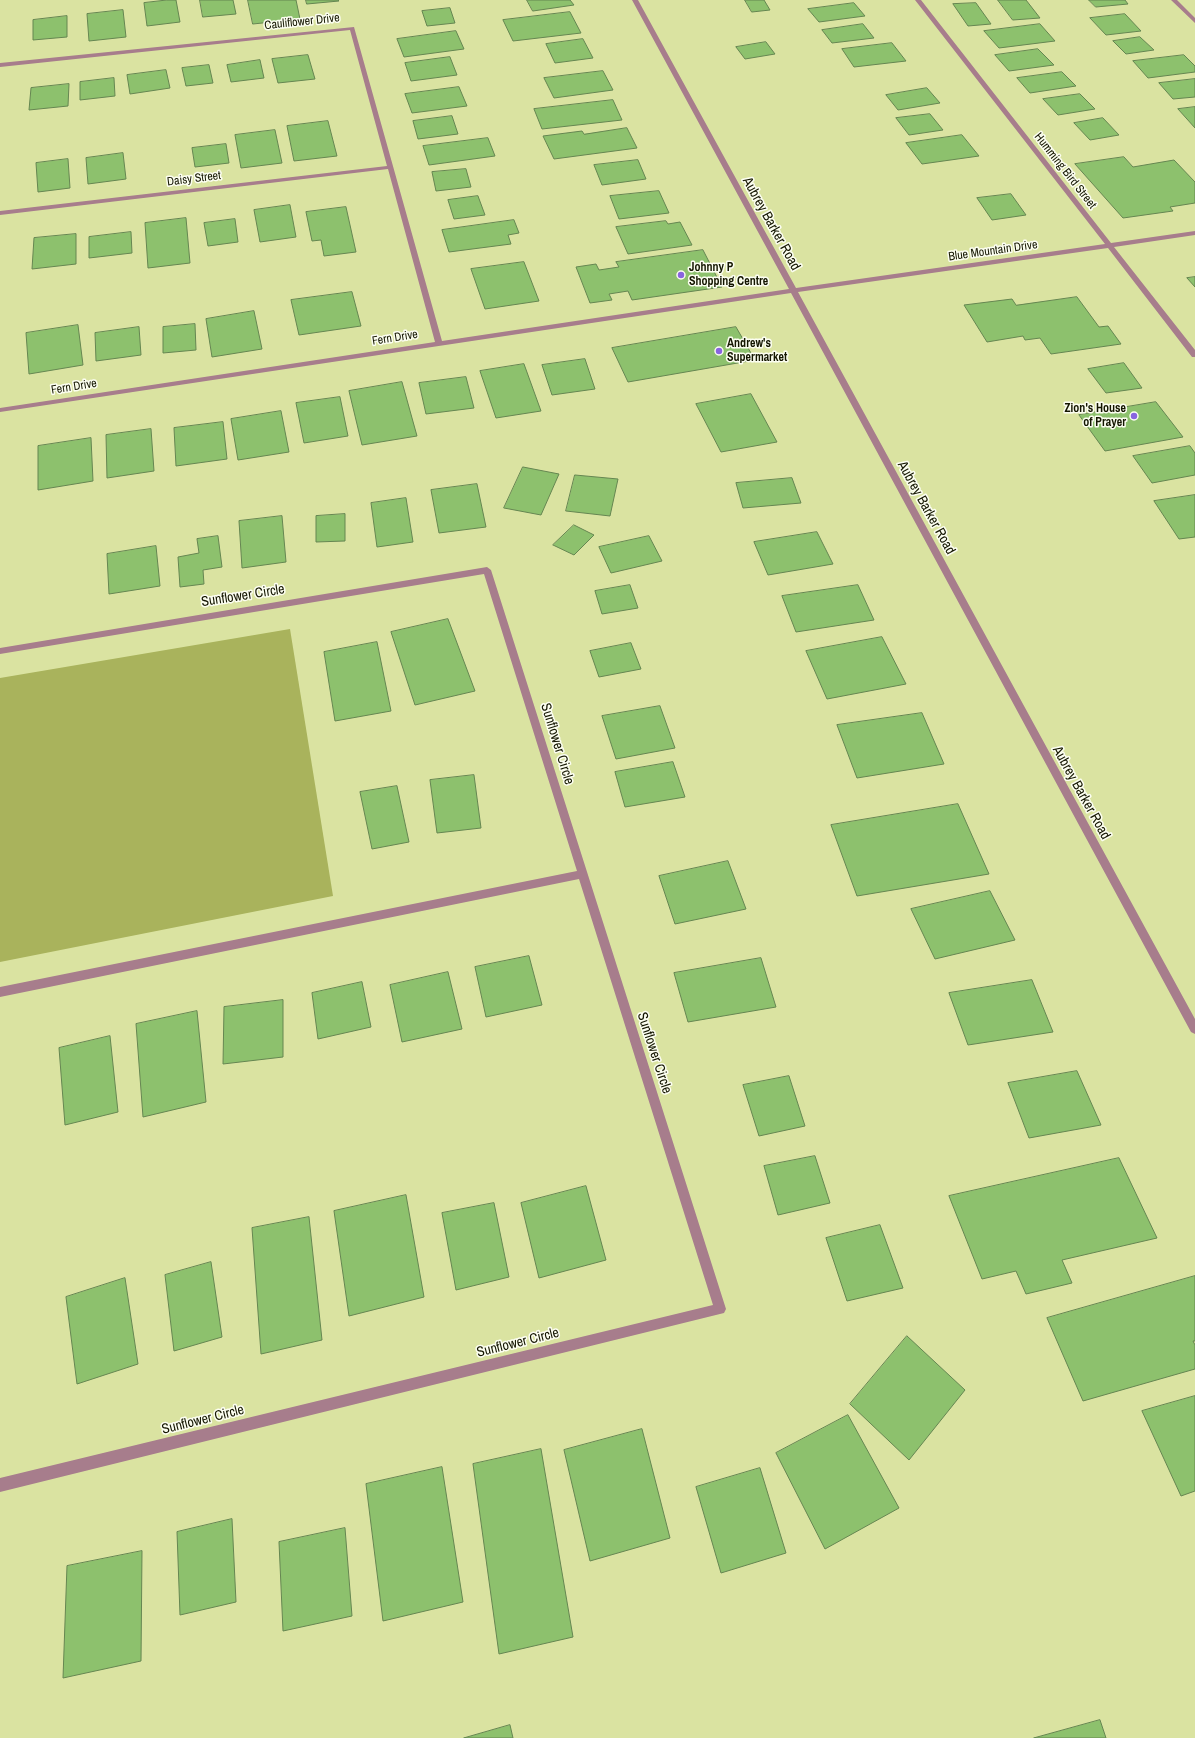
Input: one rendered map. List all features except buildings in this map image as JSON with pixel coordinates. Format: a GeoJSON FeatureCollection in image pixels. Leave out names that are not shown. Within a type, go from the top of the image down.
{"type":"FeatureCollection","features":[{"type":"Feature","properties":{"kind":"street","name":"Aubrey Barker Road"},"geometry":{"type":"LineString","coordinates":[[635,0],[1195,1030]]}},
{"type":"Feature","properties":{"kind":"street","name":"Humming Bird Street"},"geometry":{"type":"LineString","coordinates":[[918,0],[1195,355]]}},
{"type":"Feature","properties":{"kind":"street"},"geometry":{"type":"LineString","coordinates":[[1174,0],[1195,21]]}},
{"type":"Feature","properties":{"kind":"street","name":"Cauliflower Drive"},"geometry":{"type":"LineString","coordinates":[[0,65],[352,28],[439,344]]}},
{"type":"Feature","properties":{"kind":"street","name":"Daisy Street"},"geometry":{"type":"LineString","coordinates":[[0,213],[390,167]]}},
{"type":"Feature","properties":{"kind":"street","name":"Blue Mountain Drive"},"geometry":{"type":"LineString","coordinates":[[793,291],[1195,233]]}},
{"type":"Feature","properties":{"kind":"street","name":"Fern Drive"},"geometry":{"type":"LineString","coordinates":[[0,410],[793,291]]}},
{"type":"Feature","properties":{"kind":"street","name":"Sunflower Circle"},"geometry":{"type":"LineString","coordinates":[[0,651],[487,570],[581,874],[720,1309],[0,1485]]}},
{"type":"Feature","properties":{"kind":"street"},"geometry":{"type":"LineString","coordinates":[[0,992],[581,874]]}},
{"type":"Feature","properties":{"kind":"green space"},"geometry":{"type":"Polygon","coordinates":[[[290,629],[333,896],[0,962],[0,678],[290,629]]]}},
{"type":"Feature","properties":{"kind":"place","name":"Johnny P Shopping Centre"},"geometry":{"type":"Point","coordinates":[681,275]}},
{"type":"Feature","properties":{"kind":"place","name":"Andrew's Supermarket"},"geometry":{"type":"Point","coordinates":[719,351]}},
{"type":"Feature","properties":{"kind":"place","name":"Zion's House of Prayer"},"geometry":{"type":"Point","coordinates":[1134,416]}}]}
